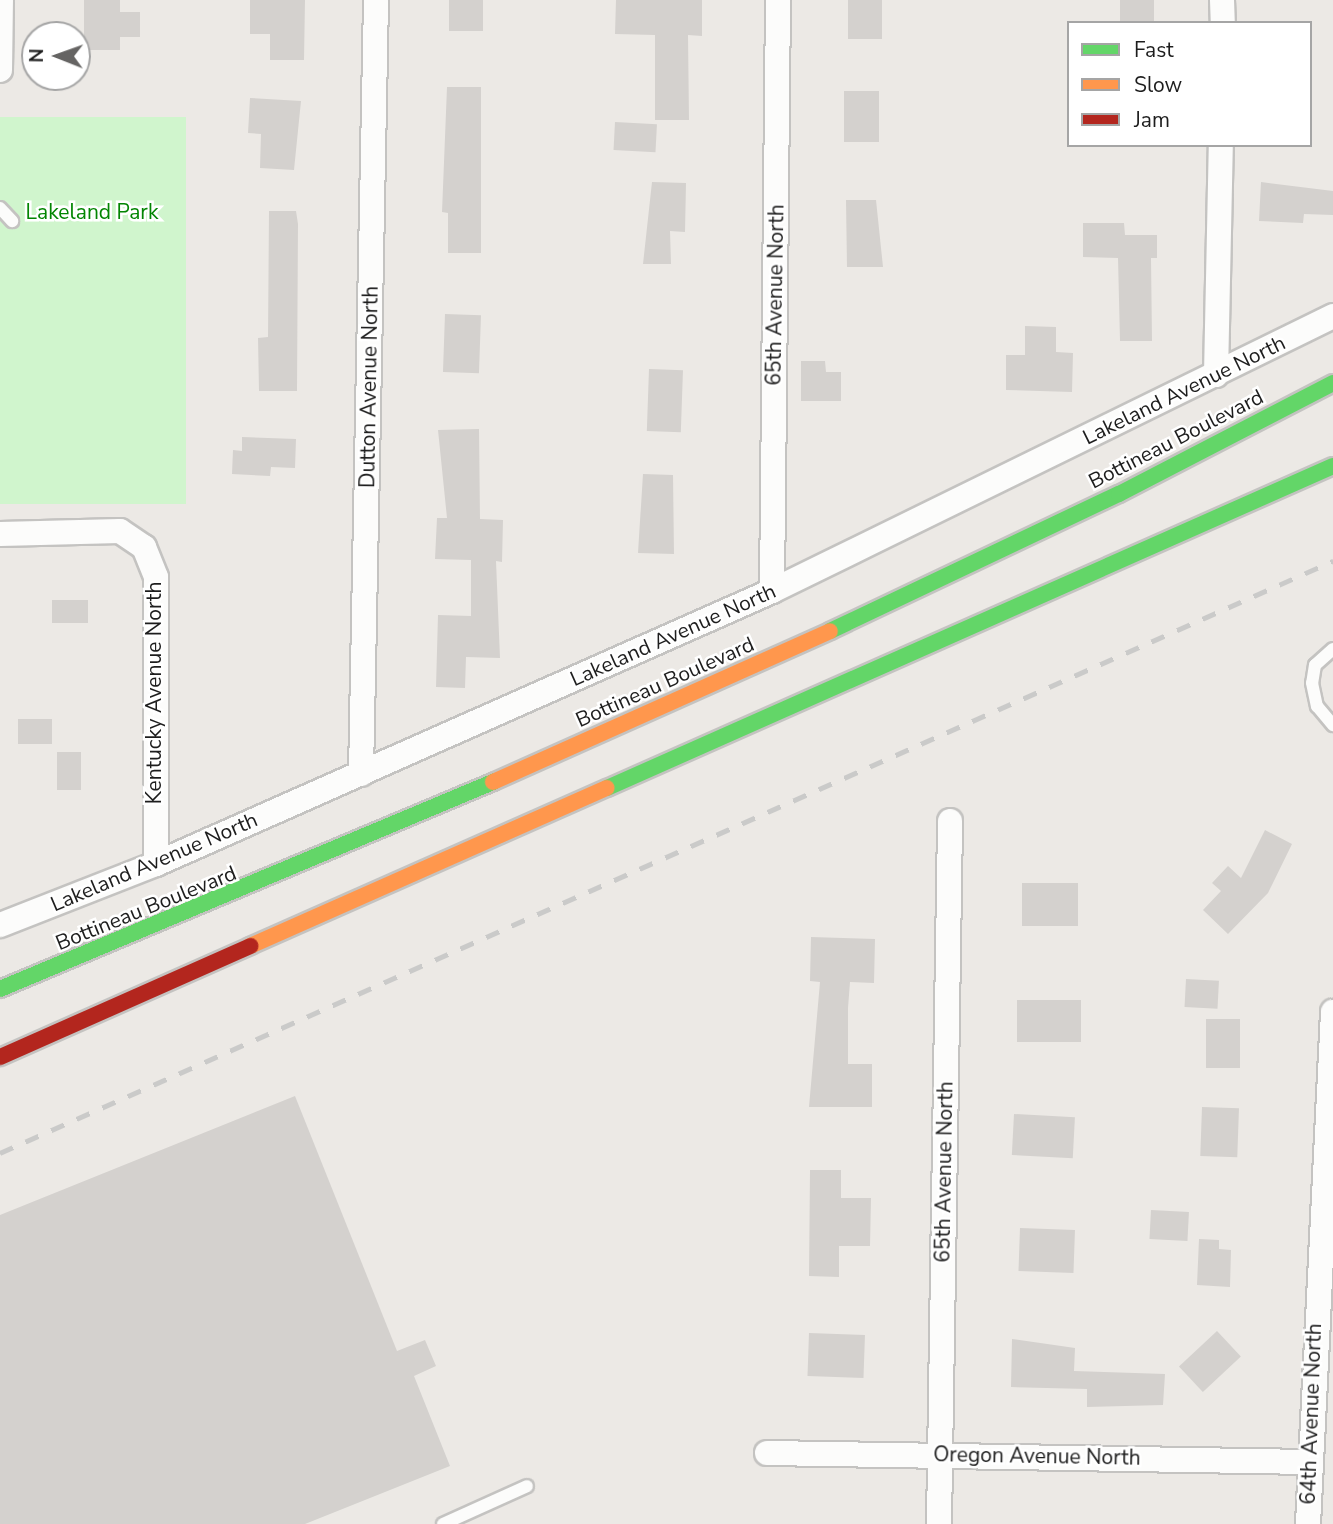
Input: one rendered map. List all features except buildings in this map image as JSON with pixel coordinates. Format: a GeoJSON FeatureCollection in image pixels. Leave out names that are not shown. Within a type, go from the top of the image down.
{"type":"FeatureCollection","features":[{"type":"Feature","properties":{"kind":"highway","name":"Bottineau Boulevard"},"geometry":{"type":"LineString","coordinates":[[0,989],[342,849],[773,657],[1119,494],[1333,383]]}},
{"type":"Feature","properties":{"kind":"highway"},"geometry":{"type":"LineString","coordinates":[[0,1056],[1333,466]]}},
{"type":"Feature","properties":{"kind":"street"},"geometry":{"type":"LineString","coordinates":[[0,70],[1,0]]}},
{"type":"Feature","properties":{"kind":"street","name":"Dutton Avenue North"},"geometry":{"type":"LineString","coordinates":[[361,774],[376,0]]}},
{"type":"Feature","properties":{"kind":"street","name":"65th Avenue North"},"geometry":{"type":"LineString","coordinates":[[772,591],[778,0]]}},
{"type":"Feature","properties":{"kind":"street"},"geometry":{"type":"LineString","coordinates":[[1222,0],[1223,21]]}},
{"type":"Feature","properties":{"kind":"street"},"geometry":{"type":"LineString","coordinates":[[1216,375],[1221,147]]}},
{"type":"Feature","properties":{"kind":"street","name":"Lakeland Avenue North"},"geometry":{"type":"LineString","coordinates":[[0,925],[156,864],[772,591],[1333,316]]}},
{"type":"Feature","properties":{"kind":"street","name":"Kentucky Avenue North"},"geometry":{"type":"LineString","coordinates":[[0,534],[120,531],[144,547],[156,577],[156,864]]}},
{"type":"Feature","properties":{"kind":"street","name":"65th Avenue North"},"geometry":{"type":"LineString","coordinates":[[939,1524],[950,821]]}},
{"type":"Feature","properties":{"kind":"street","name":"64th Avenue North"},"geometry":{"type":"LineString","coordinates":[[1308,1524],[1308,1462],[1333,1012]]}},
{"type":"Feature","properties":{"kind":"street","name":"Oregon Avenue North"},"geometry":{"type":"LineString","coordinates":[[767,1453],[1308,1462]]}},
{"type":"Feature","properties":{"kind":"lane"},"geometry":{"type":"LineString","coordinates":[[0,208],[12,221]]}},
{"type":"Feature","properties":{"kind":"lane"},"geometry":{"type":"LineString","coordinates":[[1333,649],[1315,665],[1312,683],[1317,706],[1333,724]]}},
{"type":"Feature","properties":{"kind":"lane"},"geometry":{"type":"LineString","coordinates":[[443,1524],[527,1486]]}},
{"type":"Feature","properties":{"kind":"green space","name":"Lakeland Park"},"geometry":{"type":"Polygon","coordinates":[[[0,117],[186,117],[186,504],[0,504],[0,117]]]}},
{"type":"Feature","properties":{"kind":"railway"},"geometry":{"type":"LineString","coordinates":[[0,1153],[1333,561]]}},
{"type":"Feature","properties":{"kind":"traffic: fast"},"geometry":{"type":"LineString","coordinates":[[830,631],[1119,494],[1333,383]]}},
{"type":"Feature","properties":{"kind":"traffic: fast"},"geometry":{"type":"LineString","coordinates":[[607,788],[1333,466]]}},
{"type":"Feature","properties":{"kind":"traffic: fast"},"geometry":{"type":"LineString","coordinates":[[0,989],[493,782]]}},
{"type":"Feature","properties":{"kind":"traffic: slow"},"geometry":{"type":"LineString","coordinates":[[493,782],[830,631]]}},
{"type":"Feature","properties":{"kind":"traffic: slow"},"geometry":{"type":"LineString","coordinates":[[250,946],[607,788]]}},
{"type":"Feature","properties":{"kind":"traffic: jam"},"geometry":{"type":"LineString","coordinates":[[0,1057],[250,946]]}}]}
